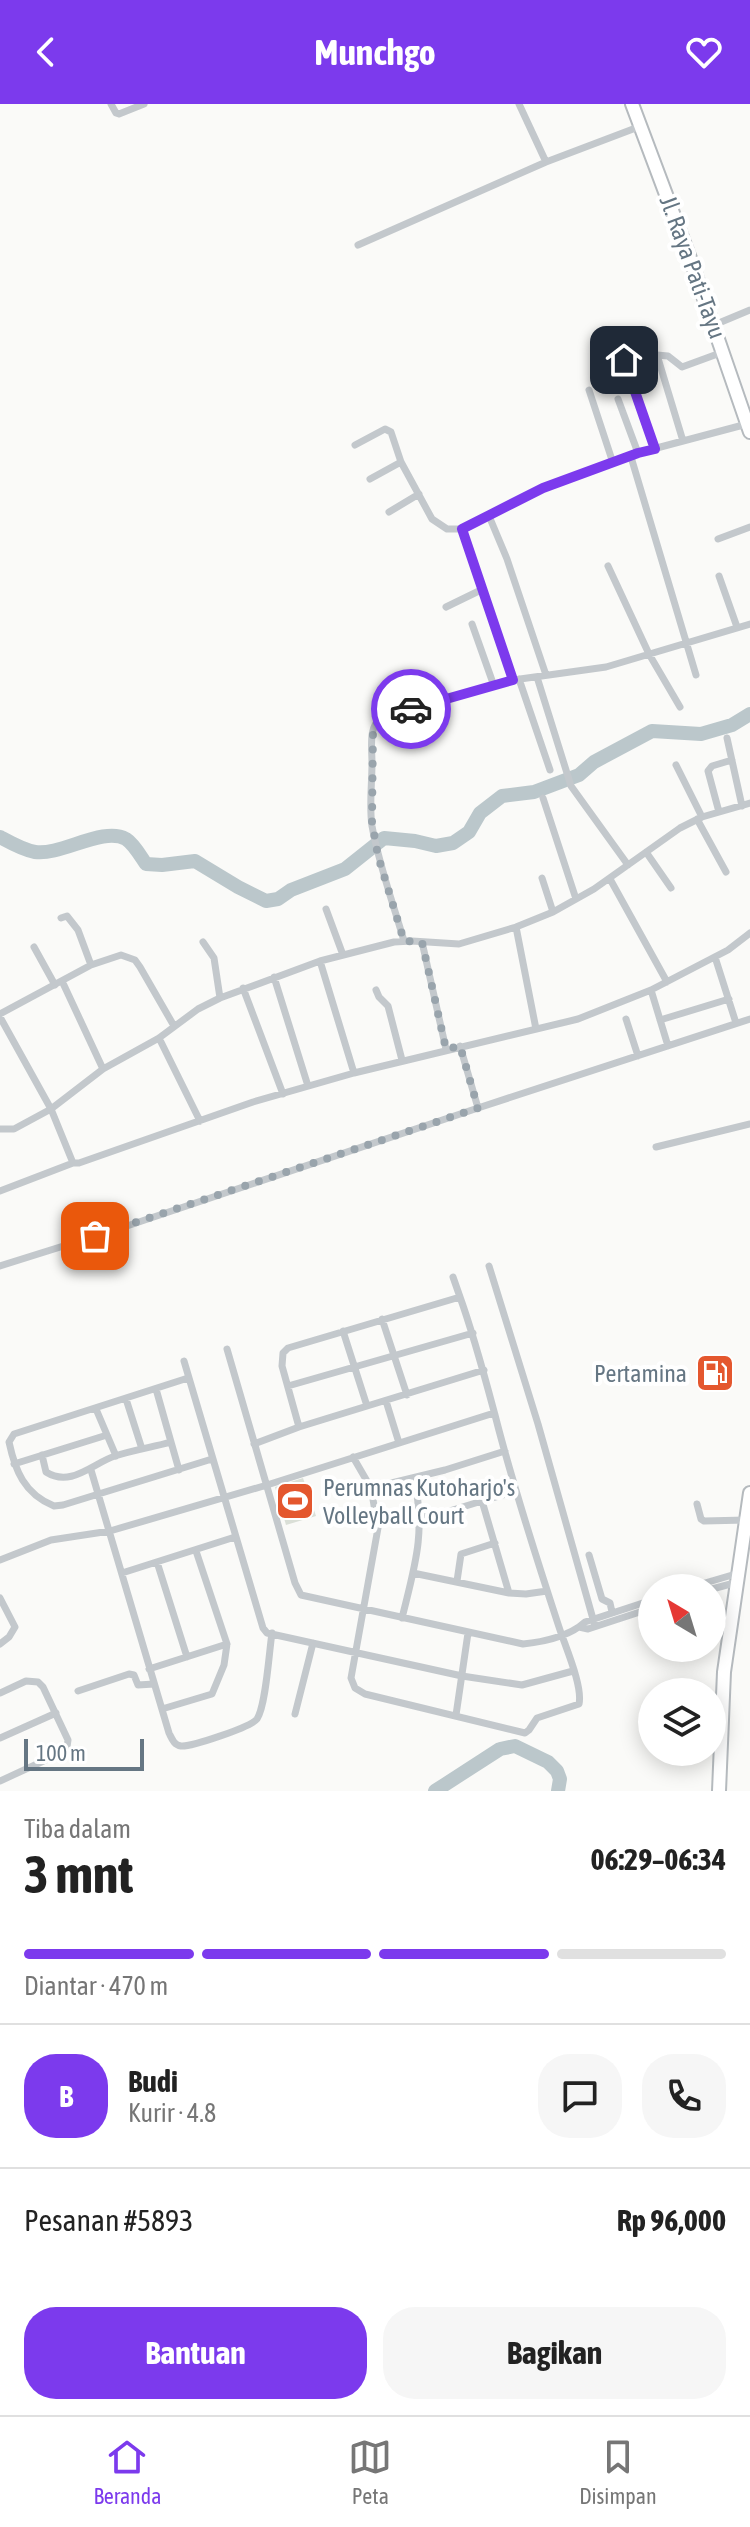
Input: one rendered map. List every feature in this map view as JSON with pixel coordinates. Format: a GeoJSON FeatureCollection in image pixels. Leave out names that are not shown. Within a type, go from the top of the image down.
{"type":"FeatureCollection","features":[{"type":"Feature","properties":{"kind":"main road","name":"Jl. Raya Pati-Tayu"},"geometry":{"type":"LineString","coordinates":[[632,104],[749,428]]}},
{"type":"Feature","properties":{"kind":"main road"},"geometry":{"type":"LineString","coordinates":[[723,1678],[738,1577],[747,1544],[750,1493]]}},
{"type":"Feature","properties":{"kind":"main road"},"geometry":{"type":"LineString","coordinates":[[718,1766],[719,1791]]}},
{"type":"Feature","properties":{"kind":"street"},"geometry":{"type":"LineString","coordinates":[[111,104],[119,114],[144,104]]}},
{"type":"Feature","properties":{"kind":"street"},"geometry":{"type":"LineString","coordinates":[[519,104],[546,162]]}},
{"type":"Feature","properties":{"kind":"street"},"geometry":{"type":"LineString","coordinates":[[358,245],[546,162],[641,126]]}},
{"type":"Feature","properties":{"kind":"street"},"geometry":{"type":"LineString","coordinates":[[714,325],[750,310]]}},
{"type":"Feature","properties":{"kind":"street"},"geometry":{"type":"LineString","coordinates":[[683,441],[657,355],[668,356],[682,367],[723,352]]}},
{"type":"Feature","properties":{"kind":"street"},"geometry":{"type":"LineString","coordinates":[[624,360],[655,449]]}},
{"type":"Feature","properties":{"kind":"street"},"geometry":{"type":"LineString","coordinates":[[589,390],[613,463]]}},
{"type":"Feature","properties":{"kind":"street"},"geometry":{"type":"LineString","coordinates":[[618,399],[696,675]]}},
{"type":"Feature","properties":{"kind":"street"},"geometry":{"type":"LineString","coordinates":[[355,445],[388,430],[394,436],[401,462],[436,524],[447,529],[462,529],[543,488],[635,455],[683,441],[749,428]]}},
{"type":"Feature","properties":{"kind":"street"},"geometry":{"type":"LineString","coordinates":[[370,479],[401,462]]}},
{"type":"Feature","properties":{"kind":"street"},"geometry":{"type":"LineString","coordinates":[[389,512],[419,494]]}},
{"type":"Feature","properties":{"kind":"street"},"geometry":{"type":"LineString","coordinates":[[489,516],[507,559],[546,675]]}},
{"type":"Feature","properties":{"kind":"street"},"geometry":{"type":"LineString","coordinates":[[718,539],[750,527]]}},
{"type":"Feature","properties":{"kind":"street"},"geometry":{"type":"LineString","coordinates":[[462,529],[550,770]]}},
{"type":"Feature","properties":{"kind":"street"},"geometry":{"type":"LineString","coordinates":[[608,566],[649,654],[680,707]]}},
{"type":"Feature","properties":{"kind":"street"},"geometry":{"type":"LineString","coordinates":[[719,576],[737,627]]}},
{"type":"Feature","properties":{"kind":"street"},"geometry":{"type":"LineString","coordinates":[[446,607],[483,589]]}},
{"type":"Feature","properties":{"kind":"street"},"geometry":{"type":"LineString","coordinates":[[472,624],[494,686]]}},
{"type":"Feature","properties":{"kind":"street"},"geometry":{"type":"LineString","coordinates":[[404,941],[378,856],[372,822],[372,741],[376,721],[382,716],[516,680],[606,667],[750,624]]}},
{"type":"Feature","properties":{"kind":"street"},"geometry":{"type":"LineString","coordinates":[[537,677],[569,781],[628,865]]}},
{"type":"Feature","properties":{"kind":"street"},"geometry":{"type":"LineString","coordinates":[[0,1129],[19,1127],[51,1109],[103,1069],[159,1038],[198,1009],[243,988],[320,961],[404,941],[459,944],[553,912],[610,879],[680,828],[700,818],[746,804],[727,738]]}},
{"type":"Feature","properties":{"kind":"street"},"geometry":{"type":"LineString","coordinates":[[719,812],[708,771],[712,766],[732,760]]}},
{"type":"Feature","properties":{"kind":"street"},"geometry":{"type":"LineString","coordinates":[[676,765],[726,872]]}},
{"type":"Feature","properties":{"kind":"street"},"geometry":{"type":"LineString","coordinates":[[543,798],[576,899]]}},
{"type":"Feature","properties":{"kind":"street"},"geometry":{"type":"LineString","coordinates":[[646,852],[671,888]]}},
{"type":"Feature","properties":{"kind":"street"},"geometry":{"type":"LineString","coordinates":[[542,878],[553,912]]}},
{"type":"Feature","properties":{"kind":"street"},"geometry":{"type":"LineString","coordinates":[[610,879],[667,982]]}},
{"type":"Feature","properties":{"kind":"street"},"geometry":{"type":"LineString","coordinates":[[326,909],[343,955]]}},
{"type":"Feature","properties":{"kind":"street"},"geometry":{"type":"LineString","coordinates":[[61,918],[67,916],[75,924],[91,965]]}},
{"type":"Feature","properties":{"kind":"street"},"geometry":{"type":"LineString","coordinates":[[516,927],[536,1029]]}},
{"type":"Feature","properties":{"kind":"street"},"geometry":{"type":"LineString","coordinates":[[0,1191],[73,1163],[308,1086],[446,1049],[578,1019],[667,982],[715,957],[750,933]]}},
{"type":"Feature","properties":{"kind":"street"},"geometry":{"type":"LineString","coordinates":[[203,942],[214,958],[220,998]]}},
{"type":"Feature","properties":{"kind":"street"},"geometry":{"type":"LineString","coordinates":[[422,942],[446,1049]]}},
{"type":"Feature","properties":{"kind":"street"},"geometry":{"type":"LineString","coordinates":[[34,947],[59,983],[103,1069]]}},
{"type":"Feature","properties":{"kind":"street"},"geometry":{"type":"LineString","coordinates":[[73,1163],[51,1109],[0,1016],[91,965],[121,955],[135,960],[174,1026]]}},
{"type":"Feature","properties":{"kind":"street"},"geometry":{"type":"LineString","coordinates":[[715,957],[736,1023]]}},
{"type":"Feature","properties":{"kind":"street"},"geometry":{"type":"LineString","coordinates":[[320,961],[354,1073]]}},
{"type":"Feature","properties":{"kind":"street"},"geometry":{"type":"LineString","coordinates":[[274,977],[308,1086]]}},
{"type":"Feature","properties":{"kind":"street"},"geometry":{"type":"LineString","coordinates":[[243,988],[283,1094]]}},
{"type":"Feature","properties":{"kind":"street"},"geometry":{"type":"LineString","coordinates":[[376,990],[388,1006],[402,1060]]}},
{"type":"Feature","properties":{"kind":"street"},"geometry":{"type":"LineString","coordinates":[[651,990],[668,1046]]}},
{"type":"Feature","properties":{"kind":"street"},"geometry":{"type":"LineString","coordinates":[[660,1020],[729,999]]}},
{"type":"Feature","properties":{"kind":"street"},"geometry":{"type":"LineString","coordinates":[[626,1019],[638,1056]]}},
{"type":"Feature","properties":{"kind":"street"},"geometry":{"type":"LineString","coordinates":[[0,1266],[750,1019]]}},
{"type":"Feature","properties":{"kind":"street"},"geometry":{"type":"LineString","coordinates":[[159,1038],[200,1121]]}},
{"type":"Feature","properties":{"kind":"street"},"geometry":{"type":"LineString","coordinates":[[460,1046],[478,1108]]}},
{"type":"Feature","properties":{"kind":"street"},"geometry":{"type":"LineString","coordinates":[[656,1147],[750,1124]]}},
{"type":"Feature","properties":{"kind":"street"},"geometry":{"type":"LineString","coordinates":[[489,1266],[538,1424],[594,1623]]}},
{"type":"Feature","properties":{"kind":"street"},"geometry":{"type":"LineString","coordinates":[[353,1457],[371,1488],[378,1528],[351,1684],[358,1691],[527,1732],[537,1718],[579,1704],[573,1671],[516,1491],[473,1333],[453,1277]]}},
{"type":"Feature","properties":{"kind":"street"},"geometry":{"type":"LineString","coordinates":[[299,1427],[281,1359],[288,1348],[460,1297]]}},
{"type":"Feature","properties":{"kind":"street"},"geometry":{"type":"LineString","coordinates":[[382,1319],[407,1395]]}},
{"type":"Feature","properties":{"kind":"street"},"geometry":{"type":"LineString","coordinates":[[343,1331],[367,1406]]}},
{"type":"Feature","properties":{"kind":"street"},"geometry":{"type":"LineString","coordinates":[[288,1386],[473,1333]]}},
{"type":"Feature","properties":{"kind":"street"},"geometry":{"type":"LineString","coordinates":[[227,1349],[298,1591],[308,1597],[523,1644],[542,1642],[585,1622],[594,1623],[638,1606]]}},
{"type":"Feature","properties":{"kind":"street"},"geometry":{"type":"LineString","coordinates":[[184,1361],[235,1537],[267,1633],[462,1676],[529,1685],[573,1671]]}},
{"type":"Feature","properties":{"kind":"street"},"geometry":{"type":"LineString","coordinates":[[254,1444],[299,1427],[484,1370]]}},
{"type":"Feature","properties":{"kind":"street"},"geometry":{"type":"LineString","coordinates":[[188,1378],[14,1434],[9,1442],[14,1464],[23,1484],[48,1504],[63,1505],[212,1459]]}},
{"type":"Feature","properties":{"kind":"street"},"geometry":{"type":"LineString","coordinates":[[156,1389],[179,1470]]}},
{"type":"Feature","properties":{"kind":"street"},"geometry":{"type":"LineString","coordinates":[[126,1399],[142,1449]]}},
{"type":"Feature","properties":{"kind":"street"},"geometry":{"type":"LineString","coordinates":[[386,1401],[399,1443]]}},
{"type":"Feature","properties":{"kind":"street"},"geometry":{"type":"LineString","coordinates":[[96,1409],[116,1456]]}},
{"type":"Feature","properties":{"kind":"street"},"geometry":{"type":"LineString","coordinates":[[0,1560],[51,1540],[110,1531],[494,1413]]}},
{"type":"Feature","properties":{"kind":"street"},"geometry":{"type":"LineString","coordinates":[[14,1464],[107,1435]]}},
{"type":"Feature","properties":{"kind":"street"},"geometry":{"type":"LineString","coordinates":[[42,1455],[46,1472],[68,1478],[116,1456],[171,1442]]}},
{"type":"Feature","properties":{"kind":"street"},"geometry":{"type":"LineString","coordinates":[[371,1488],[505,1451]]}},
{"type":"Feature","properties":{"kind":"street"},"geometry":{"type":"LineString","coordinates":[[91,1470],[171,1739],[180,1746],[191,1745],[256,1721],[261,1709],[272,1633]]}},
{"type":"Feature","properties":{"kind":"street"},"geometry":{"type":"LineString","coordinates":[[402,1618],[420,1537],[421,1516],[414,1478]]}},
{"type":"Feature","properties":{"kind":"street"},"geometry":{"type":"LineString","coordinates":[[421,1516],[443,1513],[516,1491]]}},
{"type":"Feature","properties":{"kind":"street"},"geometry":{"type":"LineString","coordinates":[[482,1501],[509,1593]]}},
{"type":"Feature","properties":{"kind":"street"},"geometry":{"type":"LineString","coordinates":[[697,1504],[702,1521],[747,1520]]}},
{"type":"Feature","properties":{"kind":"street"},"geometry":{"type":"LineString","coordinates":[[122,1573],[235,1537]]}},
{"type":"Feature","properties":{"kind":"street"},"geometry":{"type":"LineString","coordinates":[[457,1581],[461,1554],[495,1543]]}},
{"type":"Feature","properties":{"kind":"street"},"geometry":{"type":"LineString","coordinates":[[162,1709],[212,1694],[224,1665],[227,1644],[196,1551]]}},
{"type":"Feature","properties":{"kind":"street"},"geometry":{"type":"LineString","coordinates":[[589,1555],[602,1600],[610,1603],[612,1612]]}},
{"type":"Feature","properties":{"kind":"street"},"geometry":{"type":"LineString","coordinates":[[157,1562],[187,1657]]}},
{"type":"Feature","properties":{"kind":"street"},"geometry":{"type":"LineString","coordinates":[[413,1573],[509,1593],[547,1591]]}},
{"type":"Feature","properties":{"kind":"street"},"geometry":{"type":"LineString","coordinates":[[726,1580],[738,1577]]}},
{"type":"Feature","properties":{"kind":"street"},"geometry":{"type":"LineString","coordinates":[[726,1583],[738,1577]]}},
{"type":"Feature","properties":{"kind":"street"},"geometry":{"type":"LineString","coordinates":[[0,1598],[15,1627],[0,1644]]}},
{"type":"Feature","properties":{"kind":"street"},"geometry":{"type":"LineString","coordinates":[[594,1623],[612,1612],[638,1610]]}},
{"type":"Feature","properties":{"kind":"street"},"geometry":{"type":"LineString","coordinates":[[456,1715],[468,1633]]}},
{"type":"Feature","properties":{"kind":"street"},"geometry":{"type":"LineString","coordinates":[[295,1714],[313,1643]]}},
{"type":"Feature","properties":{"kind":"street"},"geometry":{"type":"LineString","coordinates":[[149,1669],[227,1644]]}},
{"type":"Feature","properties":{"kind":"street"},"geometry":{"type":"LineString","coordinates":[[78,1691],[127,1674],[134,1675],[138,1685],[154,1684]]}},
{"type":"Feature","properties":{"kind":"street"},"geometry":{"type":"LineString","coordinates":[[0,1693],[26,1681],[38,1682],[68,1740],[67,1747],[55,1756],[0,1781]]}},
{"type":"Feature","properties":{"kind":"street"},"geometry":{"type":"LineString","coordinates":[[0,1738],[56,1713]]}},
{"type":"Feature","properties":{"kind":"shaded area","name":"Perumnas Kutoharjo's Volleyball Court"},"geometry":{"type":"Polygon","coordinates":[[[303,1478],[316,1516],[286,1525],[275,1487],[303,1478]]]}},
{"type":"Feature","properties":{"kind":"waterway"},"geometry":{"type":"LineString","coordinates":[[0,837],[26,850],[45,852],[94,838],[117,836],[129,841],[146,864],[195,861],[266,901],[278,899],[291,890],[345,869],[384,838],[436,846],[453,843],[469,832],[480,813],[502,796],[534,792],[579,775],[594,762],[652,731],[701,734],[732,725],[750,714]]}},
{"type":"Feature","properties":{"kind":"waterway"},"geometry":{"type":"LineString","coordinates":[[435,1791],[500,1749],[515,1746],[548,1762],[557,1771],[560,1779],[558,1791]]}},
{"type":"Feature","properties":{"kind":"way so far"},"geometry":{"type":"LineString","coordinates":[[95,1236],[478,1108],[460,1046],[446,1049],[422,942],[404,941],[378,856],[372,822],[373,727],[382,716],[411,709]]}},
{"type":"Feature","properties":{"kind":"place","name":"Pertamina"},"geometry":{"type":"Point","coordinates":[715,1373]}},
{"type":"Feature","properties":{"kind":"place","name":"Perumnas Kutoharjo's Volleyball Court"},"geometry":{"type":"Point","coordinates":[295,1501]}},
{"type":"Feature","properties":{"kind":"route"},"geometry":{"type":"LineString","coordinates":[[411,709],[513,680],[462,529],[543,488],[655,449],[624,360]]}}]}
